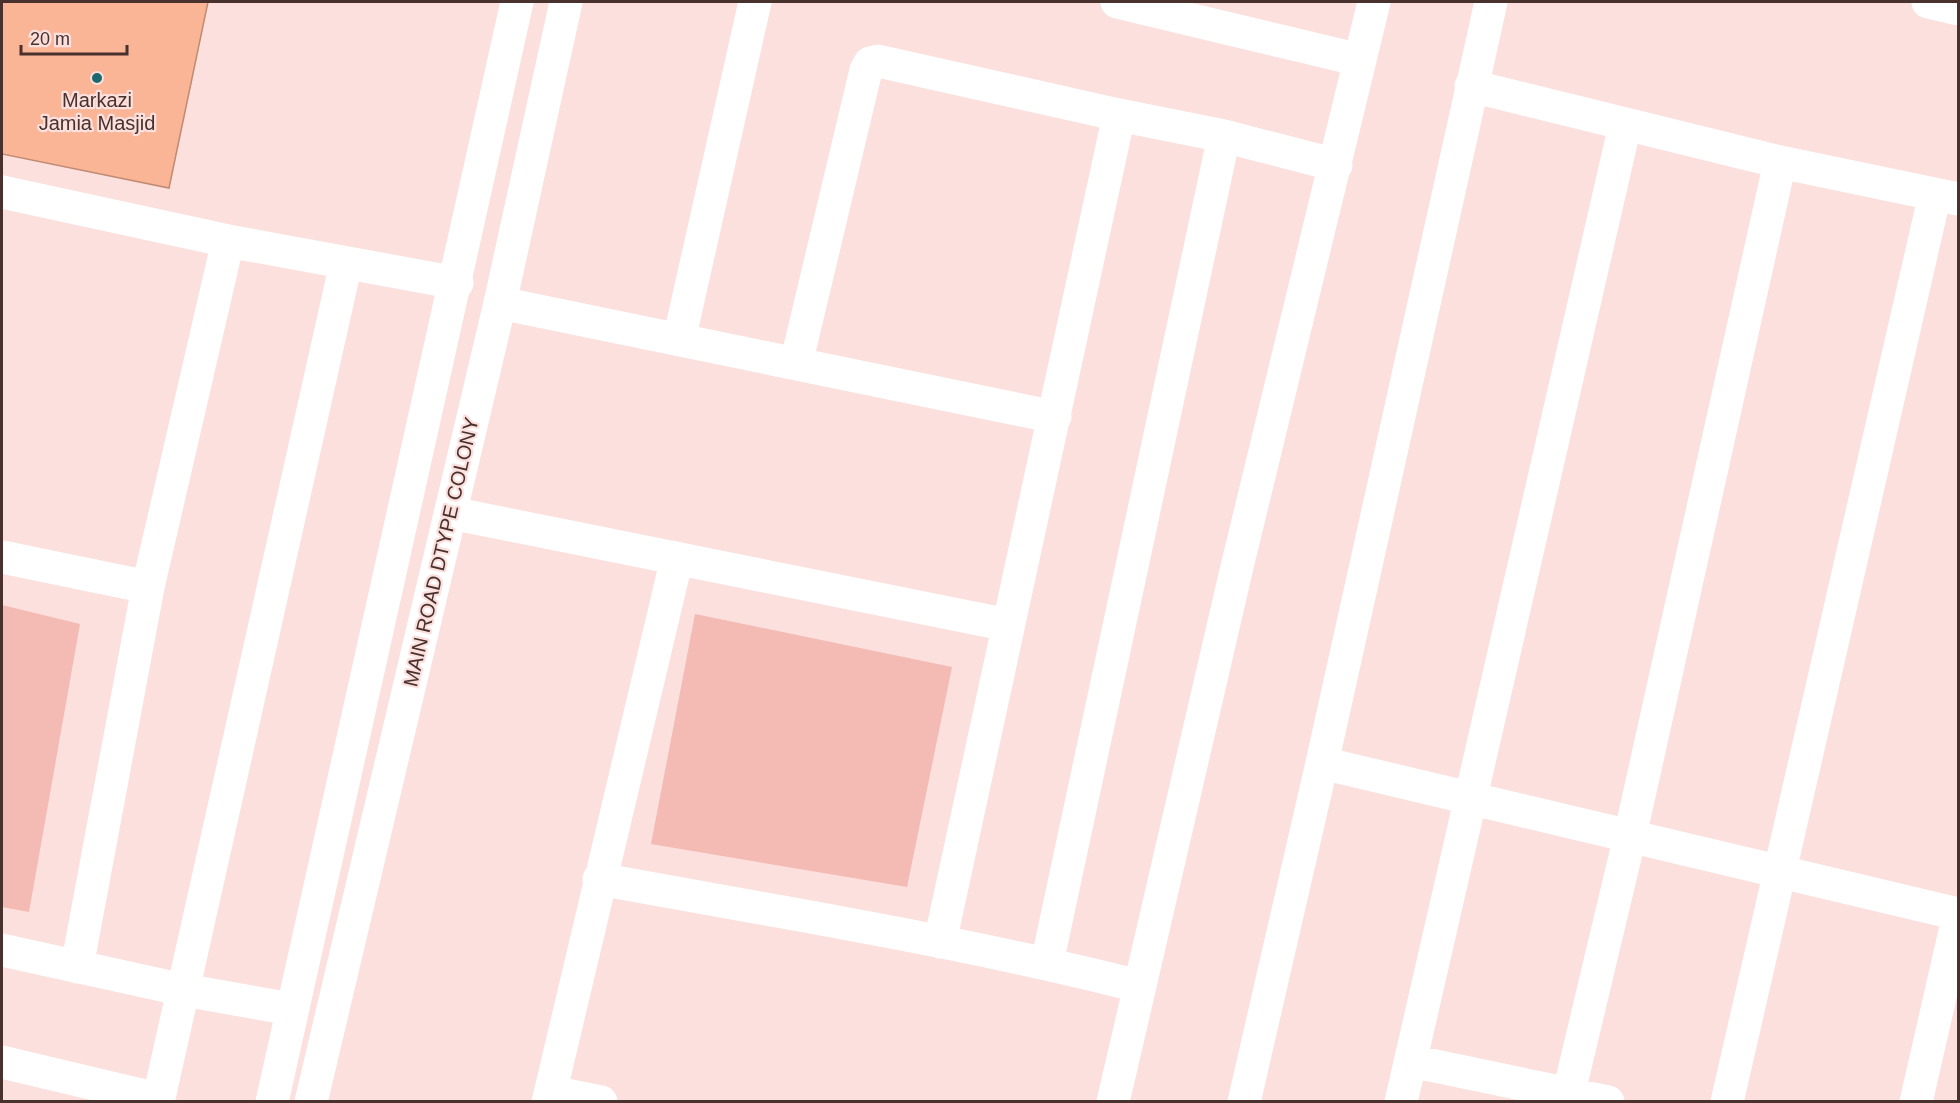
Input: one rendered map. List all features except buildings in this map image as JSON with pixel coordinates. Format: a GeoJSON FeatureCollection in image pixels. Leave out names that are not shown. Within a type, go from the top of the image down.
{"type":"FeatureCollection","features":[{"type":"Feature","properties":{"kind":"street"},"geometry":{"type":"LineString","coordinates":[[272,1101],[457,283],[517,2]]}},
{"type":"Feature","properties":{"kind":"street","name":"MAIN ROAD DTYPE COLONY"},"geometry":{"type":"LineString","coordinates":[[311,1101],[500,303],[566,2]]}},
{"type":"Feature","properties":{"kind":"street"},"geometry":{"type":"LineString","coordinates":[[679,340],[754,2]]}},
{"type":"Feature","properties":{"kind":"street"},"geometry":{"type":"LineString","coordinates":[[1118,2],[1360,60]]}},
{"type":"Feature","properties":{"kind":"street"},"geometry":{"type":"LineString","coordinates":[[1113,1101],[1236,571],[1374,2]]}},
{"type":"Feature","properties":{"kind":"street"},"geometry":{"type":"LineString","coordinates":[[1244,1101],[1322,763],[1491,2]]}},
{"type":"Feature","properties":{"kind":"street"},"geometry":{"type":"LineString","coordinates":[[1928,2],[1959,9]]}},
{"type":"Feature","properties":{"kind":"street"},"geometry":{"type":"LineString","coordinates":[[796,364],[866,70],[870,63],[878,61],[1224,136],[1336,165]]}},
{"type":"Feature","properties":{"kind":"street"},"geometry":{"type":"LineString","coordinates":[[1471,86],[1780,162],[1947,197],[1780,872],[1727,1101]]}},
{"type":"Feature","properties":{"kind":"street"},"geometry":{"type":"LineString","coordinates":[[940,942],[1119,115]]}},
{"type":"Feature","properties":{"kind":"street"},"geometry":{"type":"LineString","coordinates":[[1401,1101],[1625,125]]}},
{"type":"Feature","properties":{"kind":"street"},"geometry":{"type":"LineString","coordinates":[[1047,963],[1224,136]]}},
{"type":"Feature","properties":{"kind":"street"},"geometry":{"type":"LineString","coordinates":[[1569,1092],[1630,836],[1780,162]]}},
{"type":"Feature","properties":{"kind":"street"},"geometry":{"type":"LineString","coordinates":[[2,192],[228,241],[457,283]]}},
{"type":"Feature","properties":{"kind":"street"},"geometry":{"type":"LineString","coordinates":[[77,967],[148,587],[228,241]]}},
{"type":"Feature","properties":{"kind":"street"},"geometry":{"type":"LineString","coordinates":[[2,1062],[158,1100],[346,263]]}},
{"type":"Feature","properties":{"kind":"street"},"geometry":{"type":"LineString","coordinates":[[500,303],[1055,417]]}},
{"type":"Feature","properties":{"kind":"street"},"geometry":{"type":"LineString","coordinates":[[451,513],[1008,625]]}},
{"type":"Feature","properties":{"kind":"street"},"geometry":{"type":"LineString","coordinates":[[2,557],[148,587]]}},
{"type":"Feature","properties":{"kind":"street"},"geometry":{"type":"LineString","coordinates":[[602,1101],[549,1096],[677,558]]}},
{"type":"Feature","properties":{"kind":"street"},"geometry":{"type":"LineString","coordinates":[[1322,763],[1959,916],[1916,1101]]}},
{"type":"Feature","properties":{"kind":"street"},"geometry":{"type":"LineString","coordinates":[[599,879],[1047,963],[1138,986]]}},
{"type":"Feature","properties":{"kind":"street"},"geometry":{"type":"LineString","coordinates":[[2,950],[184,990],[291,1009]]}},
{"type":"Feature","properties":{"kind":"street"},"geometry":{"type":"LineString","coordinates":[[1411,1060],[1608,1101]]}},
{"type":"Feature","properties":{"kind":"shaded area"},"geometry":{"type":"Polygon","coordinates":[[[2,605],[80,624],[29,912],[2,907],[2,605]]]}},
{"type":"Feature","properties":{"kind":"shaded area"},"geometry":{"type":"Polygon","coordinates":[[[695,614],[952,667],[907,887],[651,844],[695,614]]]}},
{"type":"Feature","properties":{"kind":"place","name":"Markazi Jamia Masjid"},"geometry":{"type":"Point","coordinates":[97,78]}}]}
